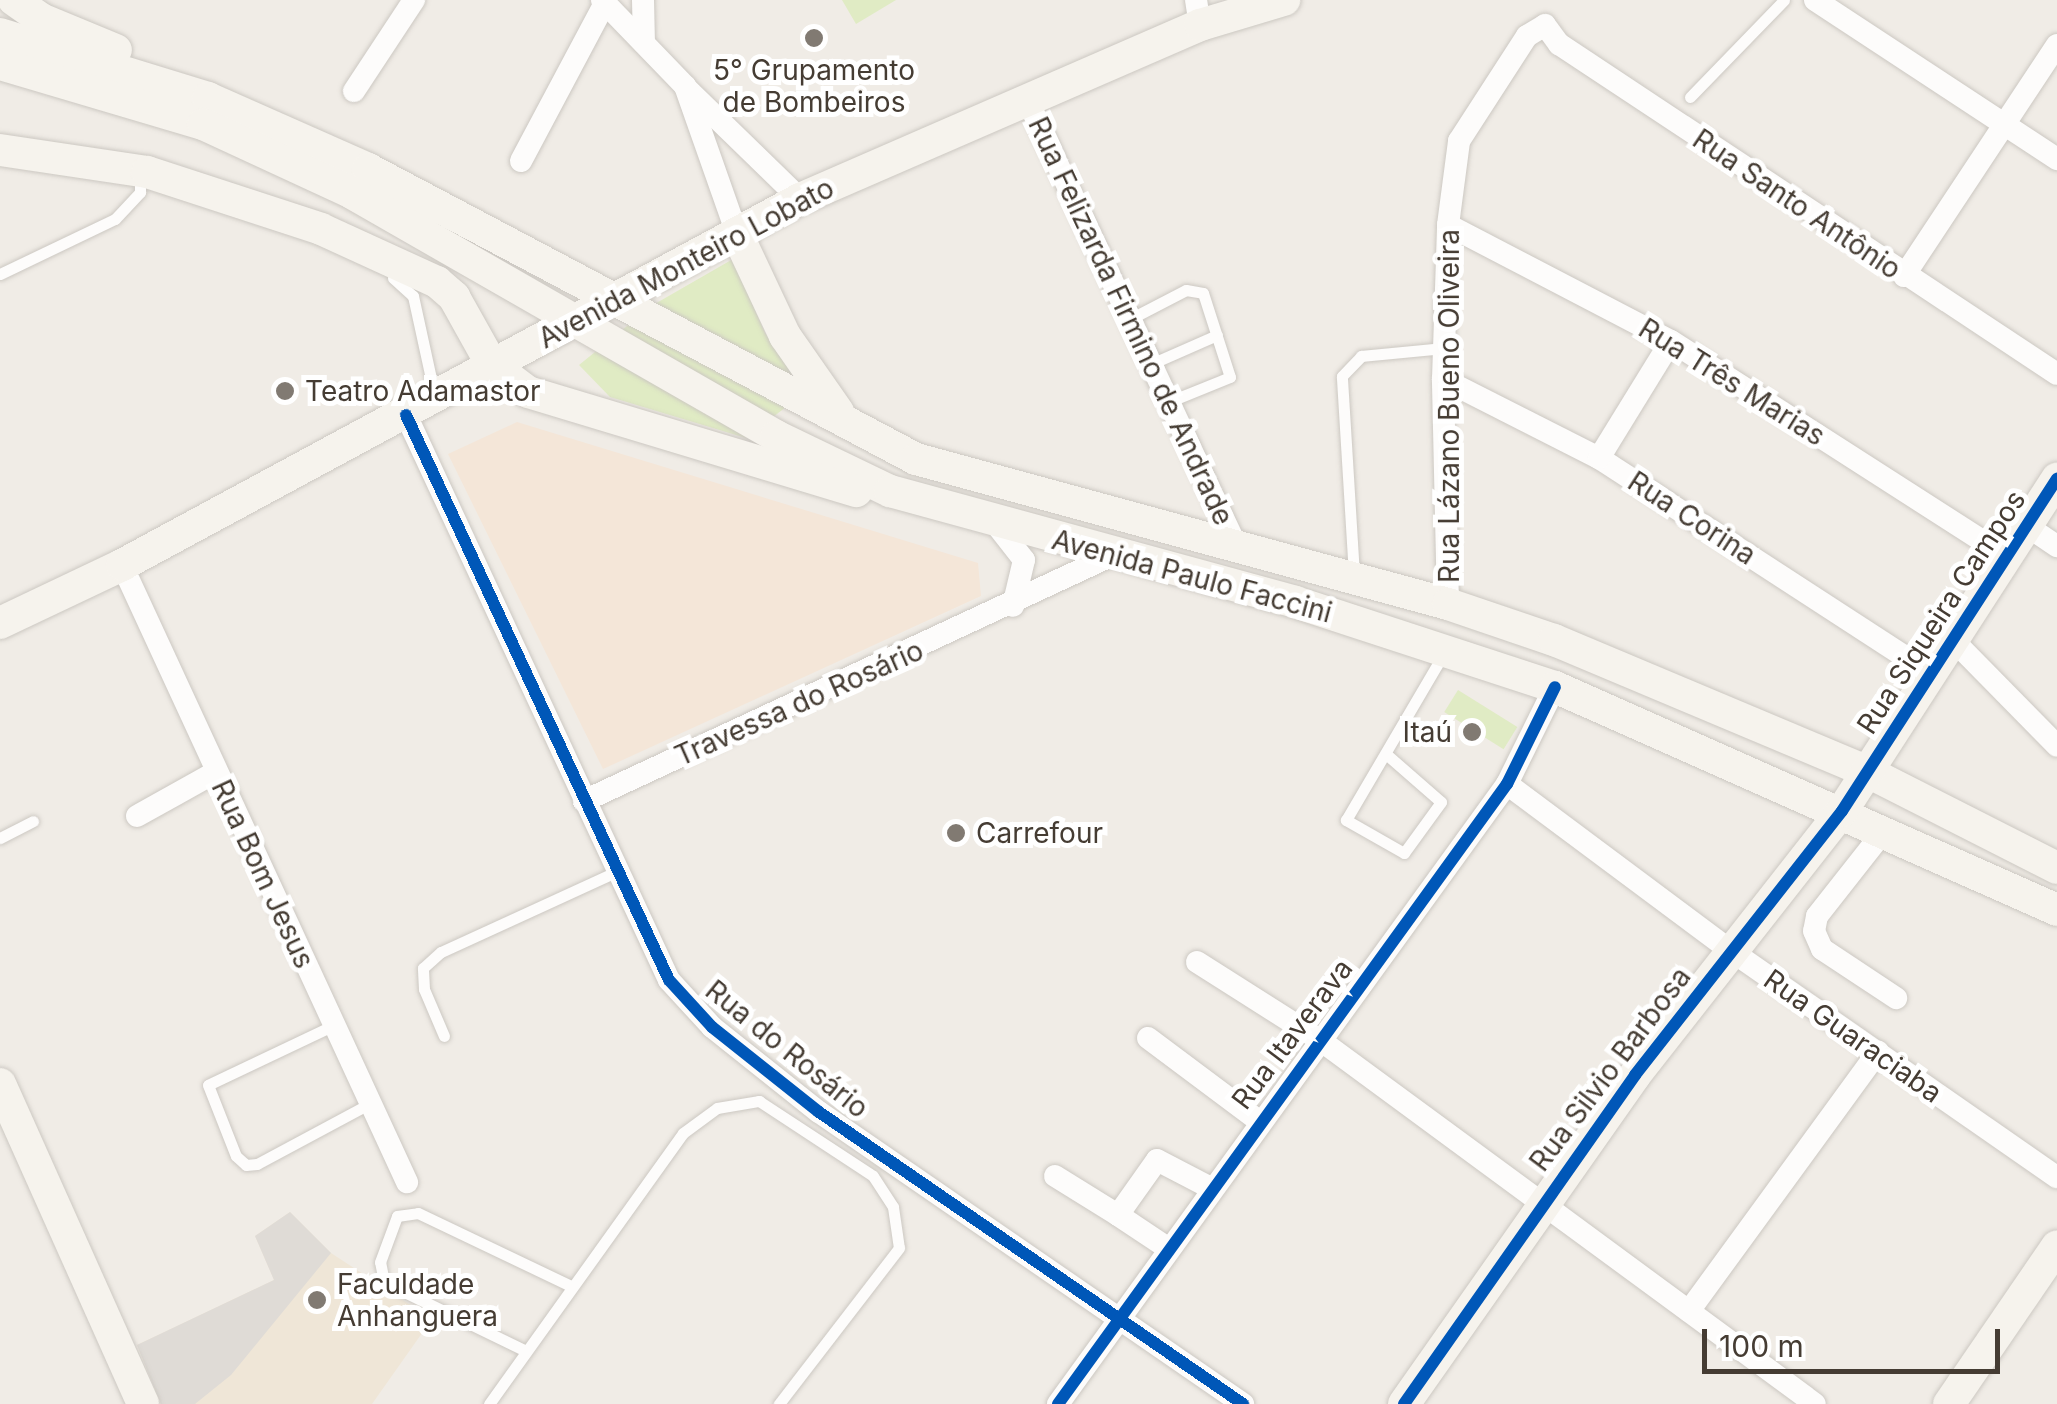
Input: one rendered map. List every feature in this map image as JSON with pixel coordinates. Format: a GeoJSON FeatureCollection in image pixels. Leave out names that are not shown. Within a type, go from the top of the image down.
{"type":"FeatureCollection","features":[{"type":"Feature","properties":{"kind":"main road"},"geometry":{"type":"LineString","coordinates":[[14,0],[208,98],[360,181]]}},
{"type":"Feature","properties":{"kind":"main road","name":"Avenida Monteiro Lobato"},"geometry":{"type":"LineString","coordinates":[[0,623],[122,565],[800,199],[1026,97],[1198,12],[1284,0]]}},
{"type":"Feature","properties":{"kind":"main road"},"geometry":{"type":"LineString","coordinates":[[0,34],[208,98]]}},
{"type":"Feature","properties":{"kind":"main road"},"geometry":{"type":"LineString","coordinates":[[0,64],[203,124],[360,181]]}},
{"type":"Feature","properties":{"kind":"main road"},"geometry":{"type":"LineString","coordinates":[[0,150],[144,172],[321,228],[438,282],[454,297],[492,365],[528,392],[848,490],[890,491]]}},
{"type":"Feature","properties":{"kind":"main road","name":"Avenida Paulo Faccini"},"geometry":{"type":"LineString","coordinates":[[360,181],[616,299],[916,459],[1448,604],[1554,640],[1868,772],[2057,868]]}},
{"type":"Feature","properties":{"kind":"main road","name":"Avenida Paulo Faccini"},"geometry":{"type":"LineString","coordinates":[[360,181],[576,321],[776,436],[890,491],[995,524],[1151,561],[1295,602],[1555,687],[1842,811],[2057,910]]}},
{"type":"Feature","properties":{"kind":"main road"},"geometry":{"type":"LineString","coordinates":[[737,234],[785,336],[848,423]]}},
{"type":"Feature","properties":{"kind":"main road","name":"Rua Siqueira Campos"},"geometry":{"type":"LineString","coordinates":[[1868,772],[2057,479]]}},
{"type":"Feature","properties":{"kind":"main road"},"geometry":{"type":"LineString","coordinates":[[1151,561],[1167,544],[1275,570],[1304,565]]}},
{"type":"Feature","properties":{"kind":"main road"},"geometry":{"type":"LineString","coordinates":[[1295,602],[1336,598],[1534,660],[1546,656],[1554,640]]}},
{"type":"Feature","properties":{"kind":"main road","name":"Rua Silvio Barbosa"},"geometry":{"type":"LineString","coordinates":[[1404,1404],[1540,1204],[1868,772]]}},
{"type":"Feature","properties":{"kind":"main road"},"geometry":{"type":"LineString","coordinates":[[0,1084],[143,1404]]}},
{"type":"Feature","properties":{"kind":"main road"},"geometry":{"type":"LineString","coordinates":[[1949,1404],[2056,1249]]}},
{"type":"Feature","properties":{"kind":"street"},"geometry":{"type":"LineString","coordinates":[[354,91],[414,0]]}},
{"type":"Feature","properties":{"kind":"street"},"geometry":{"type":"LineString","coordinates":[[643,0],[644,42]]}},
{"type":"Feature","properties":{"kind":"street"},"geometry":{"type":"LineString","coordinates":[[1545,25],[1547,0]]}},
{"type":"Feature","properties":{"kind":"street"},"geometry":{"type":"LineString","coordinates":[[1815,0],[2057,158]]}},
{"type":"Feature","properties":{"kind":"street"},"geometry":{"type":"LineString","coordinates":[[521,161],[603,1],[800,199]]}},
{"type":"Feature","properties":{"kind":"street","name":"Rua Lázano Bueno Oliveira"},"geometry":{"type":"LineString","coordinates":[[1448,604],[1443,378],[1448,225],[1458,141],[1528,36],[1545,25]]}},
{"type":"Feature","properties":{"kind":"street","name":"Rua Santo Antônio"},"geometry":{"type":"LineString","coordinates":[[1545,25],[1559,44],[2057,374]]}},
{"type":"Feature","properties":{"kind":"street"},"geometry":{"type":"LineString","coordinates":[[1904,276],[2057,44]]}},
{"type":"Feature","properties":{"kind":"street"},"geometry":{"type":"LineString","coordinates":[[684,86],[737,234]]}},
{"type":"Feature","properties":{"kind":"street","name":"Rua Felizarda Firmino de Andrade"},"geometry":{"type":"LineString","coordinates":[[1026,97],[1236,546]]}},
{"type":"Feature","properties":{"kind":"street","name":"Rua Três Marias"},"geometry":{"type":"LineString","coordinates":[[1448,225],[1671,341],[2007,557]]}},
{"type":"Feature","properties":{"kind":"street"},"geometry":{"type":"LineString","coordinates":[[1600,458],[1671,341]]}},
{"type":"Feature","properties":{"kind":"street","name":"Rua Corina"},"geometry":{"type":"LineString","coordinates":[[1443,378],[1600,458],[1931,674]]}},
{"type":"Feature","properties":{"kind":"street","name":"Rua do Rosário"},"geometry":{"type":"LineString","coordinates":[[406,414],[669,980],[712,1027],[819,1112],[1243,1404]]}},
{"type":"Feature","properties":{"kind":"street"},"geometry":{"type":"LineString","coordinates":[[995,524],[1024,560],[1013,606]]}},
{"type":"Feature","properties":{"kind":"street"},"geometry":{"type":"LineString","coordinates":[[2027,526],[2057,546]]}},
{"type":"Feature","properties":{"kind":"street","name":"Travessa do Rosário"},"geometry":{"type":"LineString","coordinates":[[584,801],[1013,606],[1116,553]]}},
{"type":"Feature","properties":{"kind":"street","name":"Rua Bom Jesus"},"geometry":{"type":"LineString","coordinates":[[122,565],[406,1182]]}},
{"type":"Feature","properties":{"kind":"street"},"geometry":{"type":"LineString","coordinates":[[1953,640],[2057,746]]}},
{"type":"Feature","properties":{"kind":"street","name":"Rua Itaverava"},"geometry":{"type":"LineString","coordinates":[[1058,1404],[1209,1187],[1507,784],[1555,687]]}},
{"type":"Feature","properties":{"kind":"street"},"geometry":{"type":"LineString","coordinates":[[136,816],[216,772]]}},
{"type":"Feature","properties":{"kind":"street","name":"Rua Guaraciaba"},"geometry":{"type":"LineString","coordinates":[[1507,784],[1730,950],[2057,1177]]}},
{"type":"Feature","properties":{"kind":"street"},"geometry":{"type":"LineString","coordinates":[[1884,830],[1817,916],[1814,930],[1822,948],[1896,998]]}},
{"type":"Feature","properties":{"kind":"street"},"geometry":{"type":"LineString","coordinates":[[1198,962],[1320,1040],[1815,1404]]}},
{"type":"Feature","properties":{"kind":"street"},"geometry":{"type":"LineString","coordinates":[[1148,1038],[1259,1121]]}},
{"type":"Feature","properties":{"kind":"street"},"geometry":{"type":"LineString","coordinates":[[1690,1311],[1878,1052]]}},
{"type":"Feature","properties":{"kind":"street"},"geometry":{"type":"LineString","coordinates":[[1118,1215],[1156,1160],[1209,1187]]}},
{"type":"Feature","properties":{"kind":"street"},"geometry":{"type":"LineString","coordinates":[[1054,1176],[1166,1247]]}},
{"type":"Feature","properties":{"kind":"lane"},"geometry":{"type":"LineString","coordinates":[[1690,97],[1784,0]]}},
{"type":"Feature","properties":{"kind":"lane"},"geometry":{"type":"LineString","coordinates":[[0,274],[115,219],[140,192],[144,172],[175,192],[273,224],[401,282],[420,318],[435,398]]}},
{"type":"Feature","properties":{"kind":"lane"},"geometry":{"type":"LineString","coordinates":[[1130,318],[1194,288],[1203,293],[1230,377],[1168,402]]}},
{"type":"Feature","properties":{"kind":"lane"},"geometry":{"type":"LineString","coordinates":[[1151,364],[1217,335]]}},
{"type":"Feature","properties":{"kind":"lane"},"geometry":{"type":"LineString","coordinates":[[1355,579],[1342,376],[1360,356],[1444,348]]}},
{"type":"Feature","properties":{"kind":"lane"},"geometry":{"type":"LineString","coordinates":[[1386,754],[1442,802],[1404,853],[1346,820],[1445,651]]}},
{"type":"Feature","properties":{"kind":"lane"},"geometry":{"type":"LineString","coordinates":[[0,838],[33,821]]}},
{"type":"Feature","properties":{"kind":"lane"},"geometry":{"type":"LineString","coordinates":[[444,1036],[424,989],[424,968],[441,952],[616,872]]}},
{"type":"Feature","properties":{"kind":"lane"},"geometry":{"type":"LineString","coordinates":[[332,1026],[208,1084],[236,1156],[246,1165],[257,1164],[369,1104]]}},
{"type":"Feature","properties":{"kind":"lane"},"geometry":{"type":"LineString","coordinates":[[489,1404],[683,1133],[717,1108],[760,1101],[873,1176],[893,1207],[898,1248],[778,1404]]}},
{"type":"Feature","properties":{"kind":"lane"},"geometry":{"type":"LineString","coordinates":[[526,1351],[384,1282],[380,1262],[398,1216],[418,1213],[571,1286]]}},
{"type":"Feature","properties":{"kind":"shaded area"},"geometry":{"type":"Polygon","coordinates":[[[517,422],[978,563],[981,596],[603,769],[448,454],[517,422]]]}},
{"type":"Feature","properties":{"kind":"shaded area","name":"Faculdade Anhanguera"},"geometry":{"type":"Polygon","coordinates":[[[290,1212],[331,1253],[432,1319],[372,1404],[161,1404],[137,1345],[274,1280],[255,1236],[290,1212]]]}},
{"type":"Feature","properties":{"kind":"shaded area"},"geometry":{"type":"Polygon","coordinates":[[[290,1212],[331,1253],[231,1375],[195,1404],[161,1404],[137,1345],[274,1280],[255,1236],[290,1212]]]}},
{"type":"Feature","properties":{"kind":"green space"},"geometry":{"type":"Polygon","coordinates":[[[842,0],[896,0],[856,24],[842,0]]]}},
{"type":"Feature","properties":{"kind":"green space"},"geometry":{"type":"Polygon","coordinates":[[[733,259],[765,333],[808,390],[746,438],[610,397],[579,365],[653,305],[733,259]]]}},
{"type":"Feature","properties":{"kind":"green space"},"geometry":{"type":"Polygon","coordinates":[[[1458,690],[1517,727],[1504,749],[1444,712],[1458,690]]]}},
{"type":"Feature","properties":{"kind":"cycle path"},"geometry":{"type":"LineString","coordinates":[[406,415],[669,980],[712,1027],[819,1112],[1243,1404]]}},
{"type":"Feature","properties":{"kind":"cycle path"},"geometry":{"type":"LineString","coordinates":[[1404,1404],[1635,1075],[1842,811],[2057,479]]}},
{"type":"Feature","properties":{"kind":"cycle path"},"geometry":{"type":"LineString","coordinates":[[1058,1404],[1507,784],[1555,687]]}},
{"type":"Feature","properties":{"kind":"place","name":"5° Grupamento de Bombeiros"},"geometry":{"type":"Point","coordinates":[814,38]}},
{"type":"Feature","properties":{"kind":"place","name":"Teatro Adamastor"},"geometry":{"type":"Point","coordinates":[285,391]}},
{"type":"Feature","properties":{"kind":"place","name":"Itaú"},"geometry":{"type":"Point","coordinates":[1472,732]}},
{"type":"Feature","properties":{"kind":"place","name":"Carrefour"},"geometry":{"type":"Point","coordinates":[956,833]}},
{"type":"Feature","properties":{"kind":"place","name":"Faculdade Anhanguera"},"geometry":{"type":"Point","coordinates":[317,1300]}}]}
